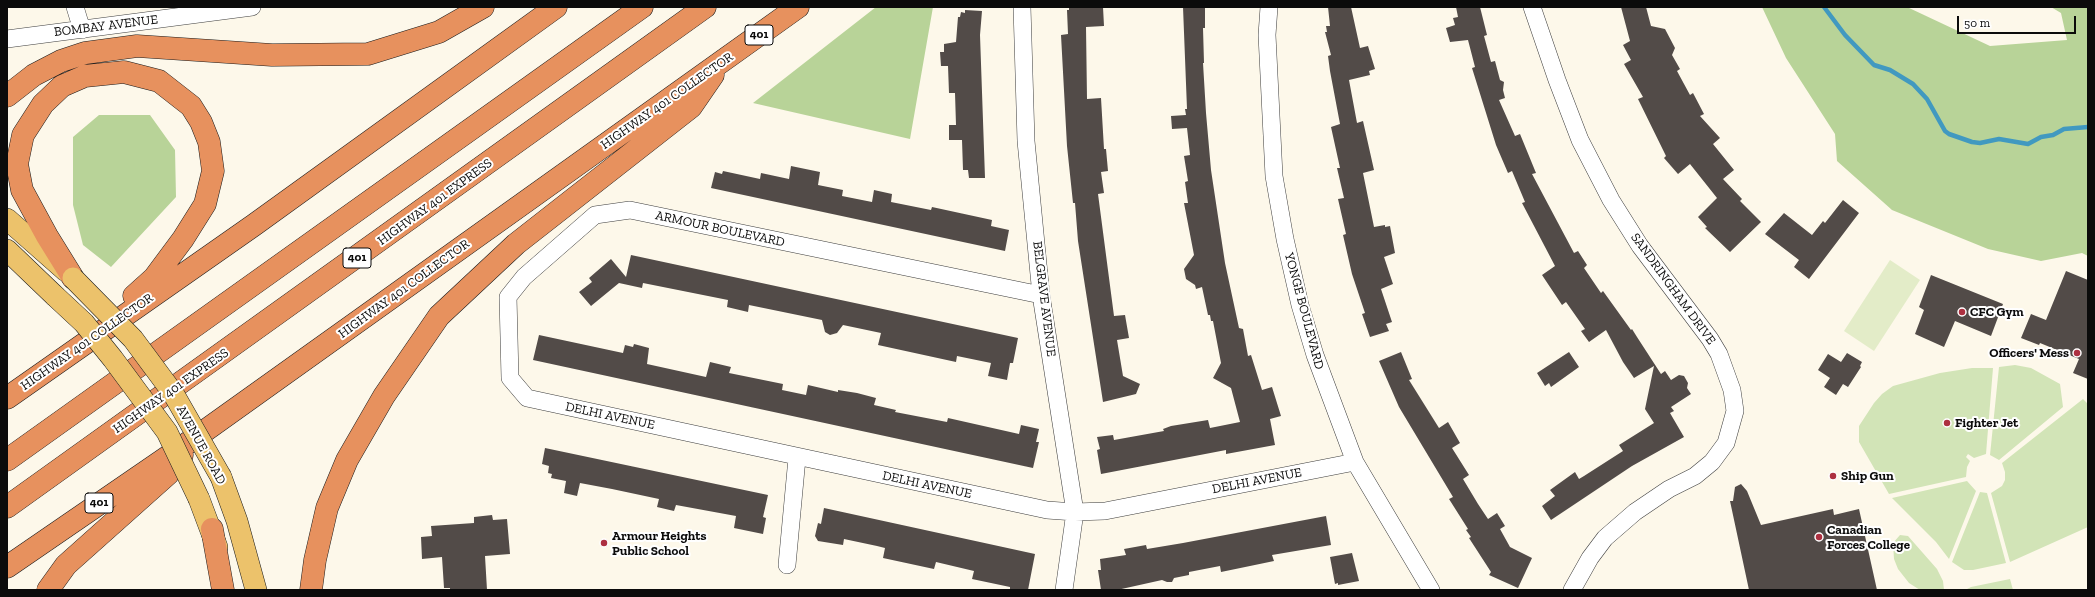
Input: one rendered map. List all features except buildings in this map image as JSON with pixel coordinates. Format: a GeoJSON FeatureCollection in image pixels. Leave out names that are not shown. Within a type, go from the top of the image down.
{"type":"FeatureCollection","features":[{"type":"Feature","properties":{"kind":"highway"},"geometry":{"type":"LineString","coordinates":[[7,96],[34,75],[61,61],[85,53],[137,46],[272,55],[368,54],[440,32],[483,7]]}},
{"type":"Feature","properties":{"kind":"highway","name":"HIGHWAY 401 COLLECTOR"},"geometry":{"type":"LineString","coordinates":[[7,398],[247,230],[556,7]]}},
{"type":"Feature","properties":{"kind":"highway"},"geometry":{"type":"LineString","coordinates":[[7,460],[642,7]]}},
{"type":"Feature","properties":{"kind":"highway","name":"HIGHWAY 401 EXPRESS"},"geometry":{"type":"LineString","coordinates":[[7,508],[705,7]]}},
{"type":"Feature","properties":{"kind":"highway","name":"HIGHWAY 401 COLLECTOR"},"geometry":{"type":"LineString","coordinates":[[7,567],[192,440],[798,7]]}},
{"type":"Feature","properties":{"kind":"highway"},"geometry":{"type":"LineString","coordinates":[[311,590],[314,560],[327,508],[347,460],[384,396],[439,316],[516,244],[691,107],[720,64]]}},
{"type":"Feature","properties":{"kind":"highway"},"geometry":{"type":"LineString","coordinates":[[73,278],[47,236],[22,190],[17,164],[23,135],[43,104],[62,86],[85,76],[124,72],[159,81],[191,106],[201,122],[209,142],[213,171],[205,204],[183,239],[154,278],[83,345]]}},
{"type":"Feature","properties":{"kind":"highway"},"geometry":{"type":"LineString","coordinates":[[48,590],[66,565],[168,474],[192,440]]}},
{"type":"Feature","properties":{"kind":"highway"},"geometry":{"type":"LineString","coordinates":[[212,529],[223,590]]}},
{"type":"Feature","properties":{"kind":"main road","name":"AVENUE ROAD"},"geometry":{"type":"LineString","coordinates":[[7,219],[73,278],[133,339],[173,393],[221,477],[237,521],[256,590]]}},
{"type":"Feature","properties":{"kind":"main road","name":"AVENUE ROAD"},"geometry":{"type":"LineString","coordinates":[[7,250],[84,323],[113,358],[167,432],[212,529],[229,590]]}},
{"type":"Feature","properties":{"kind":"street"},"geometry":{"type":"LineString","coordinates":[[75,7],[82,30]]}},
{"type":"Feature","properties":{"kind":"street","name":"BOMBAY AVENUE"},"geometry":{"type":"LineString","coordinates":[[7,39],[252,7]]}},
{"type":"Feature","properties":{"kind":"street","name":"BELGRAVE AVENUE"},"geometry":{"type":"LineString","coordinates":[[1022,7],[1026,140],[1041,295],[1075,512],[1064,590]]}},
{"type":"Feature","properties":{"kind":"street","name":"YONGE BOULEVARD"},"geometry":{"type":"LineString","coordinates":[[1269,7],[1267,43],[1274,176],[1285,239],[1300,305],[1315,355],[1355,462],[1431,590]]}},
{"type":"Feature","properties":{"kind":"street","name":"SANDRINGHAM DRIVE"},"geometry":{"type":"LineString","coordinates":[[1532,7],[1557,80],[1580,140],[1611,200],[1640,246],[1716,349],[1732,390],[1735,411],[1726,444],[1712,462],[1695,476],[1669,489],[1635,512],[1605,538],[1590,558],[1572,590]]}},
{"type":"Feature","properties":{"kind":"street","name":"ARMOUR BOULEVARD"},"geometry":{"type":"LineString","coordinates":[[510,378],[508,297],[530,272],[595,215],[630,210],[1041,295]]}},
{"type":"Feature","properties":{"kind":"street","name":"DELHI AVENUE"},"geometry":{"type":"LineString","coordinates":[[510,378],[527,398],[797,458],[1031,507],[1075,512],[1105,510],[1355,462]]}},
{"type":"Feature","properties":{"kind":"street"},"geometry":{"type":"LineString","coordinates":[[787,565],[797,458]]}},
{"type":"Feature","properties":{"kind":"green space"},"geometry":{"type":"Polygon","coordinates":[[[876,7],[933,7],[910,139],[753,103],[876,7]]]}},
{"type":"Feature","properties":{"kind":"green space"},"geometry":{"type":"Polygon","coordinates":[[[1762,7],[1907,7],[1990,46],[2067,40],[2061,13],[2051,7],[2088,7],[2088,256],[2082,253],[2041,261],[1988,249],[1892,210],[1837,161],[1835,134],[1786,58],[1762,7]]]}},
{"type":"Feature","properties":{"kind":"green space"},"geometry":{"type":"Polygon","coordinates":[[[99,115],[150,115],[175,150],[176,197],[111,267],[83,245],[73,205],[73,137],[99,115]]]}},
{"type":"Feature","properties":{"kind":"green space"},"geometry":{"type":"Polygon","coordinates":[[[1890,260],[1920,280],[1874,351],[1844,331],[1890,260]]]}},
{"type":"Feature","properties":{"kind":"green space"},"geometry":{"type":"Polygon","coordinates":[[[2015,365],[2031,368],[2060,384],[2063,407],[1999,460],[1990,455],[1999,367],[2015,365]]]}},
{"type":"Feature","properties":{"kind":"green space"},"geometry":{"type":"Polygon","coordinates":[[[1972,368],[1993,368],[1986,454],[1974,458],[1968,454],[1966,457],[1970,461],[1967,467],[1966,477],[1889,494],[1859,442],[1859,426],[1874,403],[1882,394],[1893,386],[1940,373],[1972,368]]]}},
{"type":"Feature","properties":{"kind":"green space"},"geometry":{"type":"Polygon","coordinates":[[[2083,399],[2088,404],[2088,527],[2010,562],[1991,493],[2002,486],[2005,480],[2005,472],[2002,463],[2083,399]]]}},
{"type":"Feature","properties":{"kind":"green space"},"geometry":{"type":"Polygon","coordinates":[[[1967,481],[1976,491],[1949,559],[1936,542],[1892,498],[1967,481]]]}},
{"type":"Feature","properties":{"kind":"green space"},"geometry":{"type":"Polygon","coordinates":[[[1980,492],[1987,493],[2006,563],[1973,570],[1964,570],[1952,562],[1980,492]]]}},
{"type":"Feature","properties":{"kind":"green space"},"geometry":{"type":"Polygon","coordinates":[[[1900,535],[1908,536],[1937,569],[1943,581],[1944,590],[1920,590],[1909,583],[1898,569],[1894,559],[1893,543],[1900,535]]]}},
{"type":"Feature","properties":{"kind":"green space"},"geometry":{"type":"Polygon","coordinates":[[[2010,579],[2013,590],[1965,590],[1971,587],[2010,579]]]}},
{"type":"Feature","properties":{"kind":"waterway"},"geometry":{"type":"LineString","coordinates":[[1824,7],[1845,35],[1874,65],[1890,70],[1913,84],[1927,99],[1945,131],[1949,134],[1972,142],[1980,143],[1999,139],[2028,144],[2041,137],[2053,135],[2064,129],[2088,127]]}},
{"type":"Feature","properties":{"kind":"place","name":"CFC Gym"},"geometry":{"type":"Point","coordinates":[1962,312]}},
{"type":"Feature","properties":{"kind":"place","name":"Officers' Mess"},"geometry":{"type":"Point","coordinates":[2077,353]}},
{"type":"Feature","properties":{"kind":"place","name":"Fighter Jet"},"geometry":{"type":"Point","coordinates":[1947,423]}},
{"type":"Feature","properties":{"kind":"place","name":"Ship Gun"},"geometry":{"type":"Point","coordinates":[1833,476]}},
{"type":"Feature","properties":{"kind":"place","name":"Canadian Forces College"},"geometry":{"type":"Point","coordinates":[1819,537]}},
{"type":"Feature","properties":{"kind":"place","name":"Armour Heights Public School"},"geometry":{"type":"Point","coordinates":[604,543]}}]}
